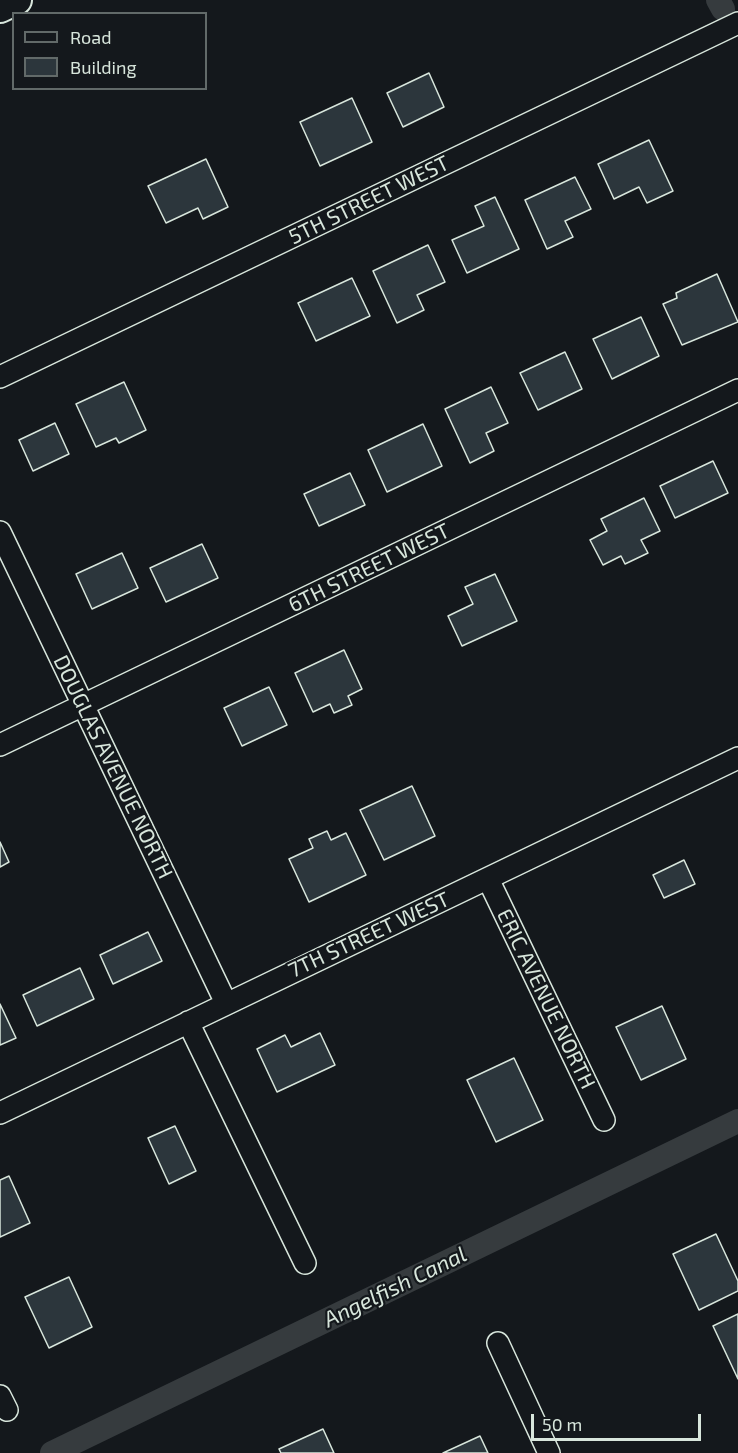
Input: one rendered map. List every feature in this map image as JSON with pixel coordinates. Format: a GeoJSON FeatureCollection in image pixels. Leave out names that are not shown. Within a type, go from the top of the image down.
{"type":"FeatureCollection","features":[{"type":"Feature","properties":{"kind":"main road"},"geometry":{"type":"LineString","coordinates":[[0,8],[17,0]]}},
{"type":"Feature","properties":{"kind":"street","name":"5TH STREET WEST"},"geometry":{"type":"LineString","coordinates":[[0,377],[738,23]]}},
{"type":"Feature","properties":{"kind":"street","name":"6TH STREET WEST"},"geometry":{"type":"LineString","coordinates":[[0,745],[738,390]]}},
{"type":"Feature","properties":{"kind":"street","name":"DOUGLAS AVENUE NORTH"},"geometry":{"type":"LineString","coordinates":[[0,532],[226,1003]]}},
{"type":"Feature","properties":{"kind":"street","name":"7TH STREET WEST"},"geometry":{"type":"LineString","coordinates":[[0,1113],[738,758]]}},
{"type":"Feature","properties":{"kind":"street","name":"ERIC AVENUE NORTH"},"geometry":{"type":"LineString","coordinates":[[488,879],[603,1120]]}},
{"type":"Feature","properties":{"kind":"street"},"geometry":{"type":"LineString","coordinates":[[188,1022],[305,1263]]}},
{"type":"Feature","properties":{"kind":"street"},"geometry":{"type":"LineString","coordinates":[[498,1343],[549,1453]]}},
{"type":"Feature","properties":{"kind":"building"},"geometry":{"type":"Polygon","coordinates":[[[429,73],[444,107],[403,127],[387,93],[429,73]]]}},
{"type":"Feature","properties":{"kind":"building"},"geometry":{"type":"Polygon","coordinates":[[[352,98],[372,142],[320,166],[300,122],[352,98]]]}},
{"type":"Feature","properties":{"kind":"building"},"geometry":{"type":"Polygon","coordinates":[[[649,140],[673,191],[647,203],[639,187],[614,199],[598,164],[649,140]]]}},
{"type":"Feature","properties":{"kind":"building"},"geometry":{"type":"Polygon","coordinates":[[[206,159],[228,207],[203,219],[198,208],[166,223],[148,186],[206,159]]]}},
{"type":"Feature","properties":{"kind":"building"},"geometry":{"type":"Polygon","coordinates":[[[575,177],[591,209],[565,221],[573,237],[547,249],[525,200],[575,177]]]}},
{"type":"Feature","properties":{"kind":"building"},"geometry":{"type":"Polygon","coordinates":[[[495,197],[519,249],[467,273],[452,240],[484,226],[475,206],[495,197]]]}},
{"type":"Feature","properties":{"kind":"building"},"geometry":{"type":"Polygon","coordinates":[[[428,245],[445,282],[417,295],[424,310],[397,323],[373,271],[428,245]]]}},
{"type":"Feature","properties":{"kind":"building"},"geometry":{"type":"Polygon","coordinates":[[[717,274],[738,322],[682,345],[663,304],[677,298],[676,293],[717,274]]]}},
{"type":"Feature","properties":{"kind":"building"},"geometry":{"type":"Polygon","coordinates":[[[352,278],[370,316],[316,341],[298,303],[352,278]]]}},
{"type":"Feature","properties":{"kind":"building"},"geometry":{"type":"Polygon","coordinates":[[[641,317],[659,356],[612,379],[593,339],[641,317]]]}},
{"type":"Feature","properties":{"kind":"building"},"geometry":{"type":"Polygon","coordinates":[[[565,352],[582,389],[538,410],[520,373],[565,352]]]}},
{"type":"Feature","properties":{"kind":"building"},"geometry":{"type":"Polygon","coordinates":[[[124,382],[146,430],[119,443],[116,438],[96,447],[76,404],[124,382]]]}},
{"type":"Feature","properties":{"kind":"building"},"geometry":{"type":"Polygon","coordinates":[[[491,387],[508,423],[486,433],[494,451],[470,463],[445,409],[491,387]]]}},
{"type":"Feature","properties":{"kind":"building"},"geometry":{"type":"Polygon","coordinates":[[[55,423],[69,454],[33,471],[19,440],[55,423]]]}},
{"type":"Feature","properties":{"kind":"building"},"geometry":{"type":"Polygon","coordinates":[[[423,424],[442,466],[387,492],[368,450],[423,424]]]}},
{"type":"Feature","properties":{"kind":"building"},"geometry":{"type":"Polygon","coordinates":[[[713,461],[728,493],[675,518],[660,486],[713,461]]]}},
{"type":"Feature","properties":{"kind":"building"},"geometry":{"type":"Polygon","coordinates":[[[350,473],[365,505],[319,526],[304,494],[350,473]]]}},
{"type":"Feature","properties":{"kind":"building"},"geometry":{"type":"Polygon","coordinates":[[[644,498],[660,531],[641,540],[648,553],[625,564],[621,556],[603,565],[590,540],[607,531],[601,519],[644,498]]]}},
{"type":"Feature","properties":{"kind":"building"},"geometry":{"type":"Polygon","coordinates":[[[202,544],[218,578],[166,602],[150,568],[202,544]]]}},
{"type":"Feature","properties":{"kind":"building"},"geometry":{"type":"Polygon","coordinates":[[[122,553],[138,588],[92,609],[76,574],[122,553]]]}},
{"type":"Feature","properties":{"kind":"building"},"geometry":{"type":"Polygon","coordinates":[[[495,574],[517,621],[462,646],[448,616],[473,604],[465,587],[495,574]]]}},
{"type":"Feature","properties":{"kind":"building"},"geometry":{"type":"Polygon","coordinates":[[[344,650],[362,689],[348,696],[352,705],[334,713],[330,704],[313,712],[295,673],[344,650]]]}},
{"type":"Feature","properties":{"kind":"building"},"geometry":{"type":"Polygon","coordinates":[[[269,687],[287,725],[242,746],[224,708],[269,687]]]}},
{"type":"Feature","properties":{"kind":"building"},"geometry":{"type":"Polygon","coordinates":[[[412,786],[435,836],[384,860],[360,810],[412,786]]]}},
{"type":"Feature","properties":{"kind":"building"},"geometry":{"type":"Polygon","coordinates":[[[327,831],[331,840],[346,833],[366,875],[309,902],[289,859],[313,848],[309,839],[327,831]]]}},
{"type":"Feature","properties":{"kind":"building"},"geometry":{"type":"Polygon","coordinates":[[[0,842],[9,862],[0,867],[0,842]]]}},
{"type":"Feature","properties":{"kind":"building"},"geometry":{"type":"Polygon","coordinates":[[[684,860],[695,884],[664,898],[653,875],[684,860]]]}},
{"type":"Feature","properties":{"kind":"building"},"geometry":{"type":"Polygon","coordinates":[[[148,932],[162,961],[113,984],[100,955],[148,932]]]}},
{"type":"Feature","properties":{"kind":"building"},"geometry":{"type":"Polygon","coordinates":[[[80,968],[94,999],[37,1026],[23,995],[80,968]]]}},
{"type":"Feature","properties":{"kind":"building"},"geometry":{"type":"Polygon","coordinates":[[[0,1004],[16,1038],[0,1045],[0,1004]]]}},
{"type":"Feature","properties":{"kind":"building"},"geometry":{"type":"Polygon","coordinates":[[[662,1006],[686,1059],[641,1080],[616,1027],[662,1006]]]}},
{"type":"Feature","properties":{"kind":"building"},"geometry":{"type":"Polygon","coordinates":[[[320,1033],[335,1065],[277,1092],[257,1049],[285,1035],[291,1047],[320,1033]]]}},
{"type":"Feature","properties":{"kind":"building"},"geometry":{"type":"Polygon","coordinates":[[[514,1058],[543,1120],[496,1142],[467,1080],[514,1058]]]}},
{"type":"Feature","properties":{"kind":"building"},"geometry":{"type":"Polygon","coordinates":[[[175,1126],[196,1171],[169,1184],[148,1138],[175,1126]]]}},
{"type":"Feature","properties":{"kind":"building"},"geometry":{"type":"Polygon","coordinates":[[[9,1176],[30,1223],[0,1237],[0,1180],[9,1176]]]}},
{"type":"Feature","properties":{"kind":"building"},"geometry":{"type":"Polygon","coordinates":[[[716,1234],[738,1281],[738,1291],[699,1310],[673,1254],[716,1234]]]}},
{"type":"Feature","properties":{"kind":"building"},"geometry":{"type":"Polygon","coordinates":[[[69,1277],[92,1327],[49,1348],[25,1297],[69,1277]]]}},
{"type":"Feature","properties":{"kind":"building"},"geometry":{"type":"Polygon","coordinates":[[[738,1314],[738,1379],[713,1326],[738,1314]]]}},
{"type":"Feature","properties":{"kind":"building"},"geometry":{"type":"Polygon","coordinates":[[[323,1429],[334,1453],[281,1453],[279,1449],[323,1429]]]}},
{"type":"Feature","properties":{"kind":"building"},"geometry":{"type":"Polygon","coordinates":[[[480,1436],[488,1453],[443,1453],[480,1436]]]}},
{"type":"Feature","properties":{"kind":"waterway"},"geometry":{"type":"LineString","coordinates":[[718,0],[723,9]]}},
{"type":"Feature","properties":{"kind":"waterway","name":"Angelfish Canal"},"geometry":{"type":"LineString","coordinates":[[52,1453],[738,1121]]}}]}
